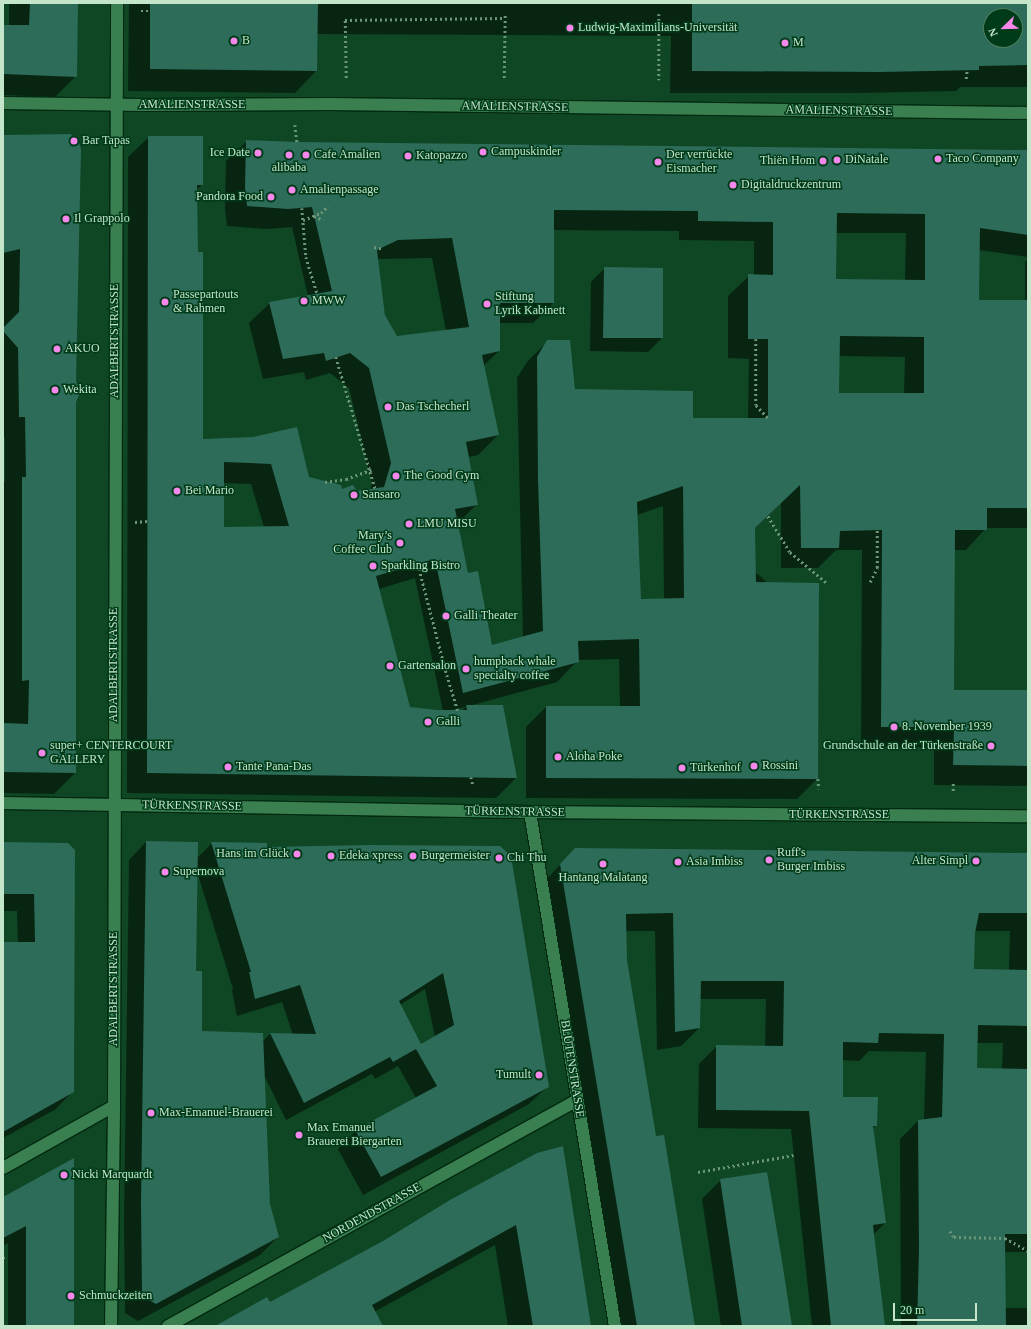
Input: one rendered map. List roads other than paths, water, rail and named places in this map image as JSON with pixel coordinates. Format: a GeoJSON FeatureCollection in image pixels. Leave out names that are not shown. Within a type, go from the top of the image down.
{"type":"FeatureCollection","features":[{"type":"Feature","properties":{"kind":"street","name":"ADALBERTSTRASSE"},"geometry":{"type":"LineString","coordinates":[[111,1326],[114,1106],[117,3]]}},
{"type":"Feature","properties":{"kind":"street","name":"AMALIENSTRASSE"},"geometry":{"type":"LineString","coordinates":[[3,103],[116,105],[330,104],[1028,113]]}},
{"type":"Feature","properties":{"kind":"street","name":"TÜRKENSTRASSE"},"geometry":{"type":"LineString","coordinates":[[3,803],[530,812],[1028,816]]}},
{"type":"Feature","properties":{"kind":"street","name":"BLÜTENSTRASSE"},"geometry":{"type":"LineString","coordinates":[[530,812],[576,1100],[615,1326]]}},
{"type":"Feature","properties":{"kind":"street","name":"NORDENDSTRASSE"},"geometry":{"type":"LineString","coordinates":[[168,1326],[576,1100]]}},
{"type":"Feature","properties":{"kind":"street"},"geometry":{"type":"LineString","coordinates":[[3,1168],[114,1106]]}},
{"type":"Feature","properties":{"kind":"place","name":"Ludwig-Maximilians-Universität"},"geometry":{"type":"Point","coordinates":[570,28]}},
{"type":"Feature","properties":{"kind":"place","name":"B"},"geometry":{"type":"Point","coordinates":[234,41]}},
{"type":"Feature","properties":{"kind":"place","name":"M"},"geometry":{"type":"Point","coordinates":[785,43]}},
{"type":"Feature","properties":{"kind":"place","name":"Bar Tapas"},"geometry":{"type":"Point","coordinates":[74,141]}},
{"type":"Feature","properties":{"kind":"place","name":"Campuskinder"},"geometry":{"type":"Point","coordinates":[483,152]}},
{"type":"Feature","properties":{"kind":"place","name":"Ice Date"},"geometry":{"type":"Point","coordinates":[258,153]}},
{"type":"Feature","properties":{"kind":"place","name":"alibaba"},"geometry":{"type":"Point","coordinates":[289,155]}},
{"type":"Feature","properties":{"kind":"place","name":"Cafe Amalien"},"geometry":{"type":"Point","coordinates":[306,155]}},
{"type":"Feature","properties":{"kind":"place","name":"Katopazzo"},"geometry":{"type":"Point","coordinates":[408,156]}},
{"type":"Feature","properties":{"kind":"place","name":"Taco Company"},"geometry":{"type":"Point","coordinates":[938,159]}},
{"type":"Feature","properties":{"kind":"place","name":"DiNatale"},"geometry":{"type":"Point","coordinates":[837,160]}},
{"type":"Feature","properties":{"kind":"place","name":"Thiën Hom"},"geometry":{"type":"Point","coordinates":[823,161]}},
{"type":"Feature","properties":{"kind":"place","name":"Der verrückte Eismacher"},"geometry":{"type":"Point","coordinates":[658,162]}},
{"type":"Feature","properties":{"kind":"place","name":"Digitaldruckzentrum"},"geometry":{"type":"Point","coordinates":[733,185]}},
{"type":"Feature","properties":{"kind":"place","name":"Amalienpassage"},"geometry":{"type":"Point","coordinates":[292,190]}},
{"type":"Feature","properties":{"kind":"place","name":"Pandora Food"},"geometry":{"type":"Point","coordinates":[271,197]}},
{"type":"Feature","properties":{"kind":"place","name":"Il Grappolo"},"geometry":{"type":"Point","coordinates":[66,219]}},
{"type":"Feature","properties":{"kind":"place","name":"MWW"},"geometry":{"type":"Point","coordinates":[304,301]}},
{"type":"Feature","properties":{"kind":"place","name":"Passepartouts & Rahmen"},"geometry":{"type":"Point","coordinates":[165,302]}},
{"type":"Feature","properties":{"kind":"place","name":"Stiftung Lyrik Kabinett"},"geometry":{"type":"Point","coordinates":[487,304]}},
{"type":"Feature","properties":{"kind":"place","name":"AKUO"},"geometry":{"type":"Point","coordinates":[57,349]}},
{"type":"Feature","properties":{"kind":"place","name":"Wekita"},"geometry":{"type":"Point","coordinates":[55,390]}},
{"type":"Feature","properties":{"kind":"place","name":"Das Tschecherl"},"geometry":{"type":"Point","coordinates":[388,407]}},
{"type":"Feature","properties":{"kind":"place","name":"The Good Gym"},"geometry":{"type":"Point","coordinates":[396,476]}},
{"type":"Feature","properties":{"kind":"place","name":"Bei Mario"},"geometry":{"type":"Point","coordinates":[177,491]}},
{"type":"Feature","properties":{"kind":"place","name":"Sansaro"},"geometry":{"type":"Point","coordinates":[354,495]}},
{"type":"Feature","properties":{"kind":"place","name":"LMU MISU"},"geometry":{"type":"Point","coordinates":[409,524]}},
{"type":"Feature","properties":{"kind":"place","name":"Mary’s Coffee Club"},"geometry":{"type":"Point","coordinates":[400,543]}},
{"type":"Feature","properties":{"kind":"place","name":"Sparkling Bistro"},"geometry":{"type":"Point","coordinates":[373,566]}},
{"type":"Feature","properties":{"kind":"place","name":"Galli Theater"},"geometry":{"type":"Point","coordinates":[446,616]}},
{"type":"Feature","properties":{"kind":"place","name":"Gartensalon"},"geometry":{"type":"Point","coordinates":[390,666]}},
{"type":"Feature","properties":{"kind":"place","name":"humpback whale specialty coffee"},"geometry":{"type":"Point","coordinates":[466,669]}},
{"type":"Feature","properties":{"kind":"place","name":"Galli"},"geometry":{"type":"Point","coordinates":[428,722]}},
{"type":"Feature","properties":{"kind":"place","name":"8. November 1939"},"geometry":{"type":"Point","coordinates":[894,727]}},
{"type":"Feature","properties":{"kind":"place","name":"Grundschule an der Türkenstraße"},"geometry":{"type":"Point","coordinates":[991,746]}},
{"type":"Feature","properties":{"kind":"place","name":"super+ CENTERCOURT GALLERY"},"geometry":{"type":"Point","coordinates":[42,753]}},
{"type":"Feature","properties":{"kind":"place","name":"Aloha Poke"},"geometry":{"type":"Point","coordinates":[558,757]}},
{"type":"Feature","properties":{"kind":"place","name":"Rossini"},"geometry":{"type":"Point","coordinates":[754,766]}},
{"type":"Feature","properties":{"kind":"place","name":"Tante Pana-Das"},"geometry":{"type":"Point","coordinates":[228,767]}},
{"type":"Feature","properties":{"kind":"place","name":"Türkenhof"},"geometry":{"type":"Point","coordinates":[682,768]}},
{"type":"Feature","properties":{"kind":"place","name":"Hans im Glück"},"geometry":{"type":"Point","coordinates":[297,854]}},
{"type":"Feature","properties":{"kind":"place","name":"Edeka xpress"},"geometry":{"type":"Point","coordinates":[331,856]}},
{"type":"Feature","properties":{"kind":"place","name":"Burgermeister"},"geometry":{"type":"Point","coordinates":[413,856]}},
{"type":"Feature","properties":{"kind":"place","name":"Chi Thu"},"geometry":{"type":"Point","coordinates":[499,858]}},
{"type":"Feature","properties":{"kind":"place","name":"Ruff's Burger Imbiss"},"geometry":{"type":"Point","coordinates":[769,860]}},
{"type":"Feature","properties":{"kind":"place","name":"Alter Simpl"},"geometry":{"type":"Point","coordinates":[976,861]}},
{"type":"Feature","properties":{"kind":"place","name":"Asia Imbiss"},"geometry":{"type":"Point","coordinates":[678,862]}},
{"type":"Feature","properties":{"kind":"place","name":"Hantang Malatang"},"geometry":{"type":"Point","coordinates":[603,864]}},
{"type":"Feature","properties":{"kind":"place","name":"Supernova"},"geometry":{"type":"Point","coordinates":[165,872]}},
{"type":"Feature","properties":{"kind":"place","name":"Tumult"},"geometry":{"type":"Point","coordinates":[539,1075]}},
{"type":"Feature","properties":{"kind":"place","name":"Max-Emanuel-Brauerei"},"geometry":{"type":"Point","coordinates":[151,1113]}},
{"type":"Feature","properties":{"kind":"place","name":"Max Emanuel Brauerei Biergarten"},"geometry":{"type":"Point","coordinates":[299,1135]}},
{"type":"Feature","properties":{"kind":"place","name":"Nicki Marquardt"},"geometry":{"type":"Point","coordinates":[64,1175]}},
{"type":"Feature","properties":{"kind":"place","name":"Schmuckzeiten"},"geometry":{"type":"Point","coordinates":[71,1296]}}]}
